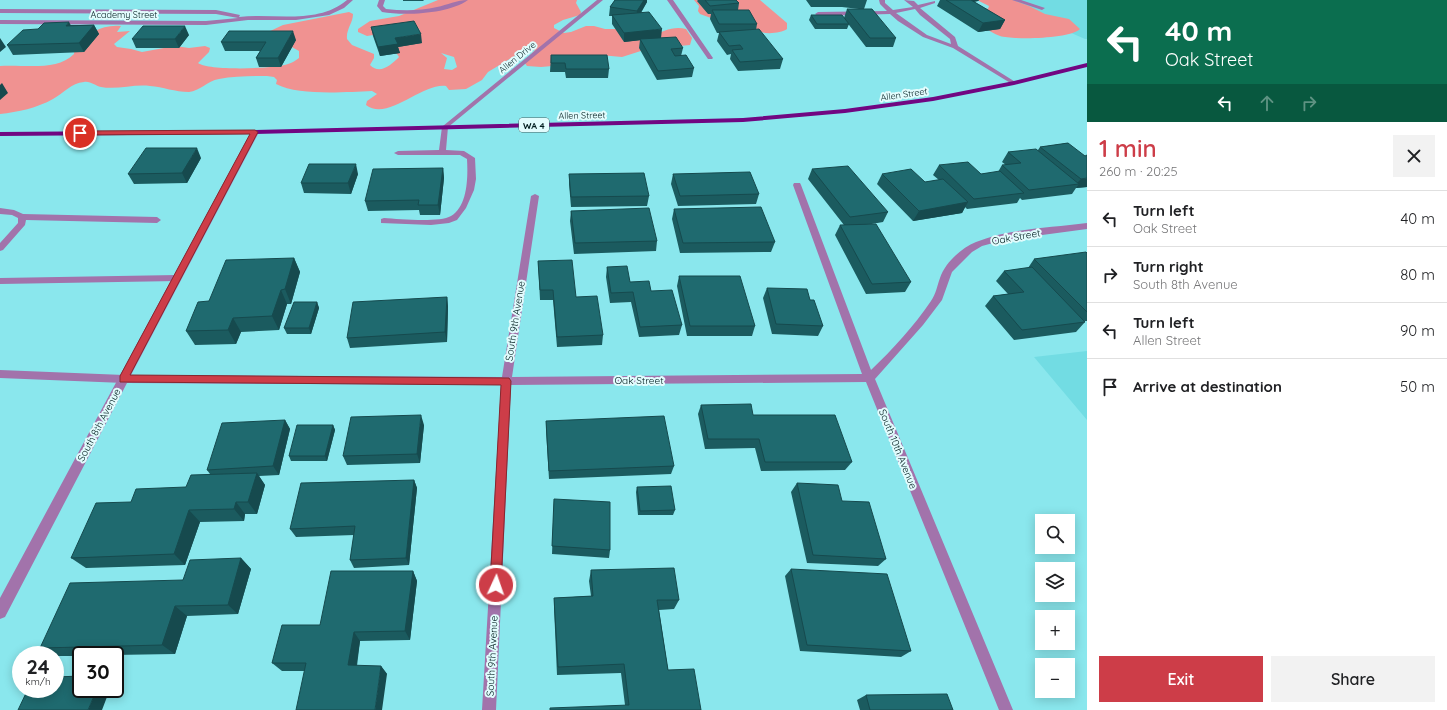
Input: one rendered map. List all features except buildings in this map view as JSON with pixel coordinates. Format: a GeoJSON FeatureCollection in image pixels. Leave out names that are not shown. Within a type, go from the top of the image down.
{"type":"FeatureCollection","features":[{"type":"Feature","properties":{"kind":"main road","name":"Allen Street"},"geometry":{"type":"LineString","coordinates":[[0,134],[255,132],[743,120],[892,105],[1014,83],[1087,65]]}},
{"type":"Feature","properties":{"kind":"street","name":"Academy Street"},"geometry":{"type":"LineString","coordinates":[[0,22],[206,23],[248,18],[314,17],[342,7],[350,0]]}},
{"type":"Feature","properties":{"kind":"street"},"geometry":{"type":"LineString","coordinates":[[382,0],[380,6],[384,11],[402,13],[454,5],[465,0]]}},
{"type":"Feature","properties":{"kind":"street","name":"Allen Drive"},"geometry":{"type":"LineString","coordinates":[[445,127],[600,0]]}},
{"type":"Feature","properties":{"kind":"street"},"geometry":{"type":"LineString","coordinates":[[670,0],[710,58]]}},
{"type":"Feature","properties":{"kind":"street"},"geometry":{"type":"LineString","coordinates":[[882,0],[882,3],[900,20],[925,36],[955,47],[1014,83]]}},
{"type":"Feature","properties":{"kind":"street"},"geometry":{"type":"LineString","coordinates":[[907,0],[953,38],[955,47]]}},
{"type":"Feature","properties":{"kind":"street"},"geometry":{"type":"LineString","coordinates":[[1015,0],[1042,8]]}},
{"type":"Feature","properties":{"kind":"street"},"geometry":{"type":"LineString","coordinates":[[818,14],[892,13],[917,9],[933,2]]}},
{"type":"Feature","properties":{"kind":"street","name":"Academy Street"},"geometry":{"type":"LineString","coordinates":[[0,11],[216,12],[248,18]]}},
{"type":"Feature","properties":{"kind":"street"},"geometry":{"type":"LineString","coordinates":[[442,152],[445,127]]}},
{"type":"Feature","properties":{"kind":"street","name":"South 8th Avenue"},"geometry":{"type":"LineString","coordinates":[[0,612],[255,132]]}},
{"type":"Feature","properties":{"kind":"street"},"geometry":{"type":"LineString","coordinates":[[384,221],[432,222],[454,219],[460,211],[471,186],[471,158],[461,153],[398,153]]}},
{"type":"Feature","properties":{"kind":"street","name":"South 10th Avenue"},"geometry":{"type":"LineString","coordinates":[[797,184],[869,378],[1006,710]]}},
{"type":"Feature","properties":{"kind":"street","name":"South 9th Avenue"},"geometry":{"type":"LineString","coordinates":[[489,710],[506,381],[535,196]]}},
{"type":"Feature","properties":{"kind":"street"},"geometry":{"type":"LineString","coordinates":[[0,210],[14,212],[22,217],[157,220]]}},
{"type":"Feature","properties":{"kind":"street"},"geometry":{"type":"LineString","coordinates":[[0,248],[22,223],[22,217]]}},
{"type":"Feature","properties":{"kind":"street","name":"Oak Street"},"geometry":{"type":"LineString","coordinates":[[0,374],[124,379],[506,381],[869,378],[890,358],[936,301],[946,274],[964,253],[979,244],[998,239],[1087,226]]}},
{"type":"Feature","properties":{"kind":"street"},"geometry":{"type":"LineString","coordinates":[[0,281],[177,278]]}},
{"type":"Feature","properties":{"kind":"shaded area"},"geometry":{"type":"Polygon","coordinates":[[[438,0],[577,0],[576,3],[581,12],[580,15],[563,20],[554,25],[554,28],[564,33],[586,26],[594,26],[605,29],[621,29],[651,37],[668,30],[681,28],[686,29],[692,38],[690,45],[647,49],[622,57],[600,55],[564,65],[541,67],[527,66],[524,62],[535,50],[531,49],[518,54],[488,72],[482,80],[466,89],[449,90],[446,86],[436,87],[384,109],[375,109],[366,105],[367,101],[377,94],[372,91],[309,92],[286,88],[276,84],[277,80],[274,77],[255,76],[219,79],[197,90],[189,92],[144,86],[107,88],[89,82],[84,82],[71,86],[53,99],[40,105],[20,111],[0,114],[0,66],[39,66],[67,60],[74,54],[75,44],[96,30],[102,28],[121,26],[117,32],[130,31],[114,44],[117,47],[142,52],[175,46],[189,48],[205,46],[210,48],[209,52],[198,63],[204,66],[256,68],[281,66],[294,62],[299,58],[299,51],[266,33],[283,25],[349,12],[353,14],[347,39],[352,45],[374,54],[374,58],[370,65],[374,68],[381,69],[389,66],[399,57],[397,54],[390,52],[420,30],[417,28],[367,36],[358,32],[358,29],[370,21],[399,16],[438,0]],[[441,53],[447,58],[444,69],[452,70],[457,67],[454,57],[441,53]]]}},
{"type":"Feature","properties":{"kind":"shaded area"},"geometry":{"type":"Polygon","coordinates":[[[694,0],[760,0],[787,23],[787,29],[765,33],[758,30],[750,22],[711,18],[700,14],[698,11],[699,6],[694,0]]]}},
{"type":"Feature","properties":{"kind":"shaded area"},"geometry":{"type":"Polygon","coordinates":[[[977,0],[1013,0],[1045,14],[1069,19],[1080,29],[1065,35],[1054,37],[1017,38],[1000,36],[983,27],[981,7],[988,9],[989,6],[977,0]]]}},
{"type":"Feature","properties":{"kind":"shaded area"},"geometry":{"type":"Polygon","coordinates":[[[996,0],[1087,0],[1087,39],[1085,39],[996,0]]]}},
{"type":"Feature","properties":{"kind":"shaded area"},"geometry":{"type":"Polygon","coordinates":[[[1087,351],[1087,420],[1034,357],[1087,351]]]}},
{"type":"Feature","properties":{"kind":"route"},"geometry":{"type":"LineString","coordinates":[[80,133],[255,132],[124,379],[506,381],[496,585]]}}]}
